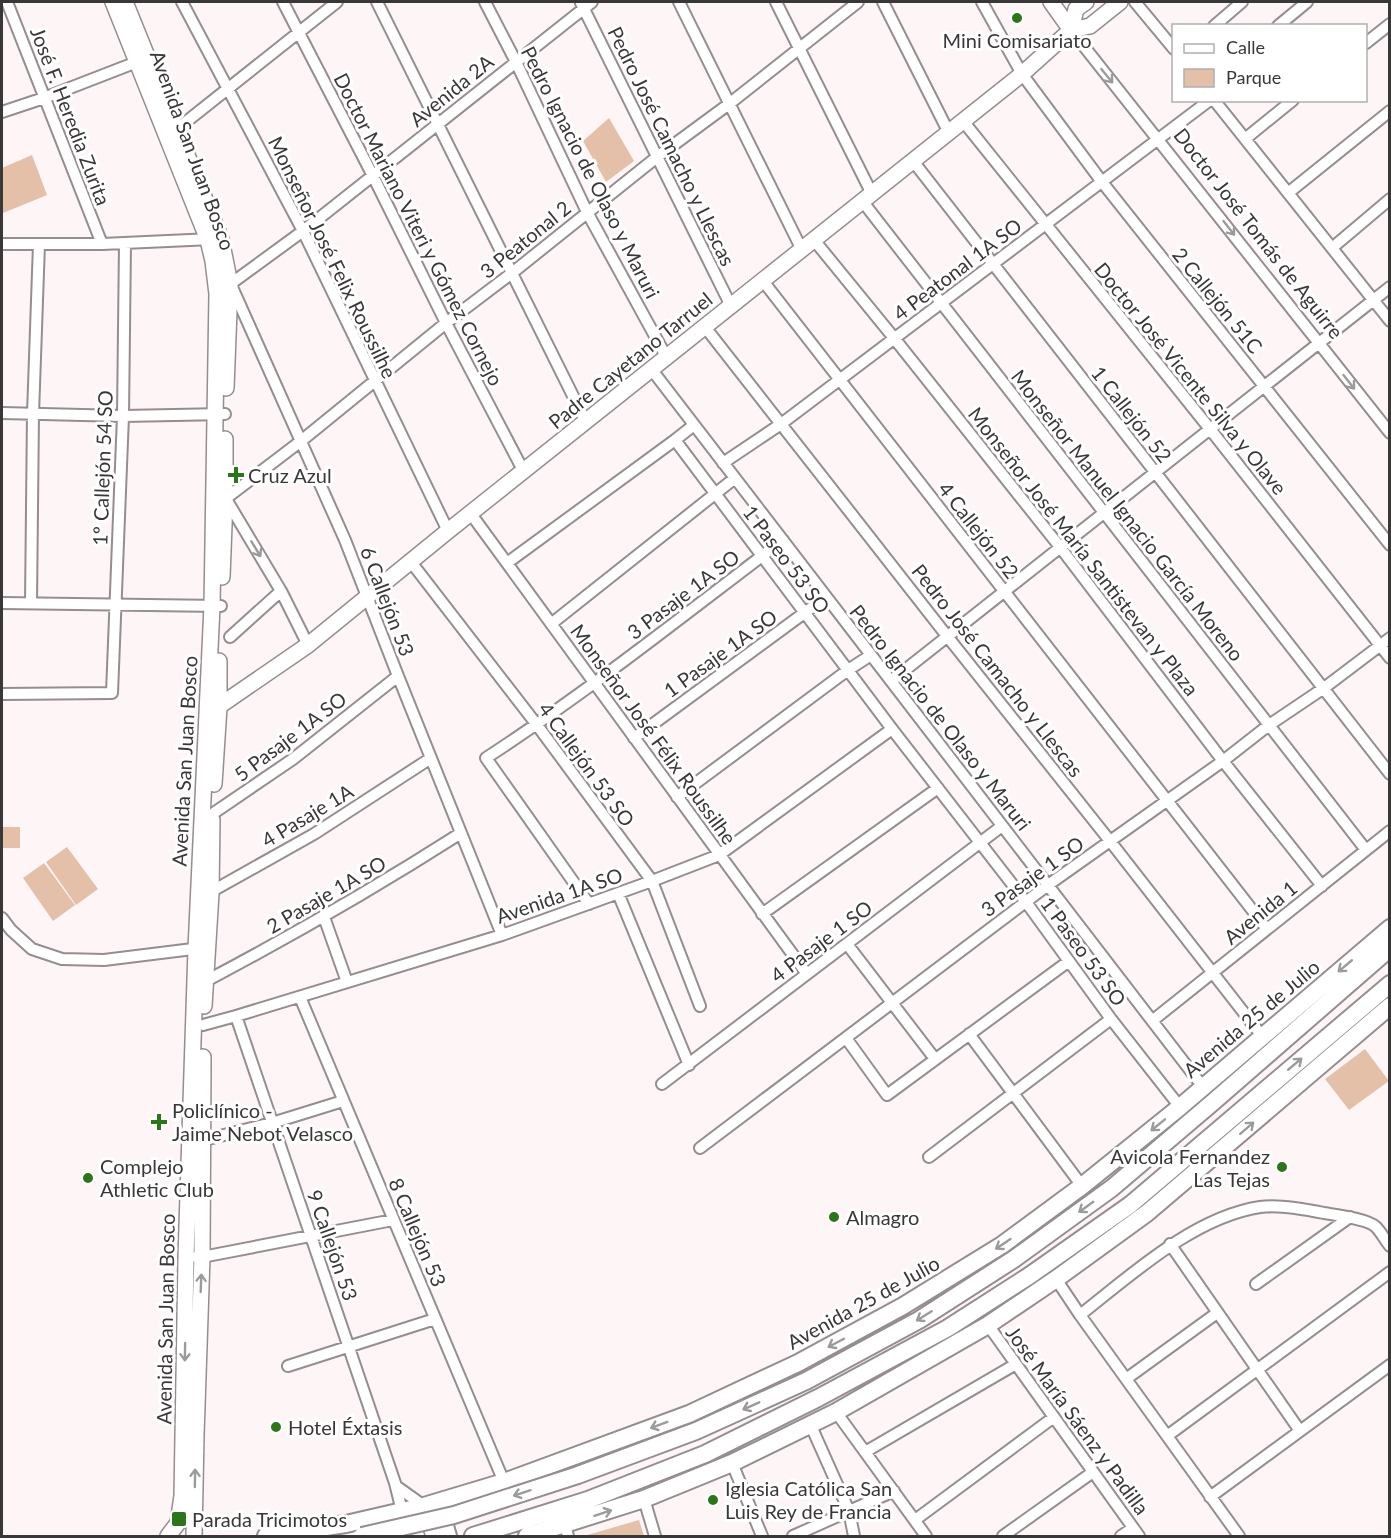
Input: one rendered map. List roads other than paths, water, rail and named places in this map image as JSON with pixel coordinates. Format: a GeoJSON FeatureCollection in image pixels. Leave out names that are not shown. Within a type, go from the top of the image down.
{"type":"FeatureCollection","features":[{"type":"Feature","properties":{"kind":"main road","name":"Avenida 25 de Julio"},"geometry":{"type":"LineString","coordinates":[[266,1536],[346,1524],[424,1506],[504,1482],[689,1414],[798,1363],[903,1306],[1002,1245],[1082,1186],[1180,1107],[1389,928]]}},
{"type":"Feature","properties":{"kind":"main road","name":"Avenida 25 de Julio"},"geometry":{"type":"LineString","coordinates":[[362,1536],[454,1515],[578,1475],[696,1431],[806,1381],[918,1320],[1014,1259],[1112,1188],[1389,948]]}},
{"type":"Feature","properties":{"kind":"main road"},"geometry":{"type":"LineString","coordinates":[[473,1536],[588,1500],[705,1454],[818,1398],[948,1328],[1029,1276],[1130,1205],[1389,984]]}},
{"type":"Feature","properties":{"kind":"main road"},"geometry":{"type":"LineString","coordinates":[[527,1536],[566,1531],[732,1463],[836,1413],[988,1325],[1147,1213],[1389,1006]]}},
{"type":"Feature","properties":{"kind":"main road"},"geometry":{"type":"LineString","coordinates":[[910,1370],[948,1328]]}},
{"type":"Feature","properties":{"kind":"main road"},"geometry":{"type":"LineString","coordinates":[[448,1536],[444,1508],[449,1498]]}},
{"type":"Feature","properties":{"kind":"main road"},"geometry":{"type":"LineString","coordinates":[[372,1518],[385,1536]]}},
{"type":"Feature","properties":{"kind":"street","name":"José F. Heredia Zurita"},"geometry":{"type":"LineString","coordinates":[[7,2],[102,244]]}},
{"type":"Feature","properties":{"kind":"street","name":"Avenida San Juan Bosco"},"geometry":{"type":"LineString","coordinates":[[113,2],[143,60]]}},
{"type":"Feature","properties":{"kind":"street","name":"Avenida San Juan Bosco"},"geometry":{"type":"LineString","coordinates":[[125,2],[143,60],[215,239],[230,284],[220,415]]}},
{"type":"Feature","properties":{"kind":"street","name":"Monseñor José Felix Roussilhe"},"geometry":{"type":"LineString","coordinates":[[182,2],[303,231],[448,531]]}},
{"type":"Feature","properties":{"kind":"street","name":"Doctor Mariano Viteri y Gómez Cornejo"},"geometry":{"type":"LineString","coordinates":[[283,2],[446,324],[524,472]]}},
{"type":"Feature","properties":{"kind":"street"},"geometry":{"type":"LineString","coordinates":[[172,133],[337,2]]}},
{"type":"Feature","properties":{"kind":"street"},"geometry":{"type":"LineString","coordinates":[[377,2],[586,422]]}},
{"type":"Feature","properties":{"kind":"street","name":"Pedro Ignacio de Olaso y Maruri"},"geometry":{"type":"LineString","coordinates":[[485,2],[587,212],[667,358]]}},
{"type":"Feature","properties":{"kind":"street","name":"Monseñor José María Santistevan y Plaza"},"geometry":{"type":"LineString","coordinates":[[679,2],[729,104],[808,245],[894,338],[1060,547],[1223,761],[1322,886]]}},
{"type":"Feature","properties":{"kind":"street","name":"Monseñor Manuel Ignacio García Moreno"},"geometry":{"type":"LineString","coordinates":[[776,2],[800,48],[867,198],[941,303],[1366,850]]}},
{"type":"Feature","properties":{"kind":"street","name":"3 Peatonal 2"},"geometry":{"type":"LineString","coordinates":[[220,497],[301,441],[587,212],[858,2]]}},
{"type":"Feature","properties":{"kind":"street"},"geometry":{"type":"LineString","coordinates":[[883,2],[949,132]]}},
{"type":"Feature","properties":{"kind":"street","name":"2 Callejón 51C"},"geometry":{"type":"LineString","coordinates":[[982,2],[1022,74],[1102,182],[1389,545]]}},
{"type":"Feature","properties":{"kind":"street","name":"Doctor José Tomás de Aguirre"},"geometry":{"type":"LineString","coordinates":[[1051,2],[1389,433]]}},
{"type":"Feature","properties":{"kind":"street","name":"Padre Cayetano Tarruel"},"geometry":{"type":"LineString","coordinates":[[1071,30],[1076,9],[1086,2]]}},
{"type":"Feature","properties":{"kind":"street","name":"Padre Cayetano Tarruel"},"geometry":{"type":"LineString","coordinates":[[213,711],[308,645],[963,122],[1071,30],[1090,26],[1120,2]]}},
{"type":"Feature","properties":{"kind":"street"},"geometry":{"type":"LineString","coordinates":[[1135,2],[1172,48]]}},
{"type":"Feature","properties":{"kind":"street"},"geometry":{"type":"LineString","coordinates":[[1216,24],[1242,2]]}},
{"type":"Feature","properties":{"kind":"street"},"geometry":{"type":"LineString","coordinates":[[1280,24],[1308,2]]}},
{"type":"Feature","properties":{"kind":"street","name":"Avenida 2A"},"geometry":{"type":"LineString","coordinates":[[217,294],[373,176],[585,4]]}},
{"type":"Feature","properties":{"kind":"street","name":"Pedro José Camacho y Llescas"},"geometry":{"type":"LineString","coordinates":[[585,4],[731,306]]}},
{"type":"Feature","properties":{"kind":"street"},"geometry":{"type":"LineString","coordinates":[[1367,41],[1389,24]]}},
{"type":"Feature","properties":{"kind":"street"},"geometry":{"type":"LineString","coordinates":[[2,112],[143,60]]}},
{"type":"Feature","properties":{"kind":"street","name":"4 Peatonal 1A SO"},"geometry":{"type":"LineString","coordinates":[[723,463],[781,424],[1209,102]]}},
{"type":"Feature","properties":{"kind":"street"},"geometry":{"type":"LineString","coordinates":[[1214,102],[1389,321]]}},
{"type":"Feature","properties":{"kind":"street"},"geometry":{"type":"LineString","coordinates":[[1245,139],[1291,102]]}},
{"type":"Feature","properties":{"kind":"street"},"geometry":{"type":"LineString","coordinates":[[1288,193],[1389,111]]}},
{"type":"Feature","properties":{"kind":"street","name":"Doctor José Vicente Silva y Olave"},"geometry":{"type":"LineString","coordinates":[[963,122],[1210,429],[1389,658]]}},
{"type":"Feature","properties":{"kind":"street","name":"1 Callejón 52"},"geometry":{"type":"LineString","coordinates":[[913,162],[1389,774]]}},
{"type":"Feature","properties":{"kind":"street"},"geometry":{"type":"LineString","coordinates":[[1332,248],[1389,199]]}},
{"type":"Feature","properties":{"kind":"street"},"geometry":{"type":"LineString","coordinates":[[2,244],[102,244],[215,239]]}},
{"type":"Feature","properties":{"kind":"street","name":"Avenida San Juan Bosco"},"geometry":{"type":"LineString","coordinates":[[168,1536],[178,1523],[181,1510],[189,1434],[202,947],[213,711],[219,645],[216,606],[220,415],[217,294],[213,261],[215,239]]}},
{"type":"Feature","properties":{"kind":"street","name":"1º Callejón 54 SO"},"geometry":{"type":"LineString","coordinates":[[2,694],[112,693],[123,416],[125,243]]}},
{"type":"Feature","properties":{"kind":"street"},"geometry":{"type":"LineString","coordinates":[[31,603],[33,414],[39,244]]}},
{"type":"Feature","properties":{"kind":"street","name":"4 Callejón 52"},"geometry":{"type":"LineString","coordinates":[[763,281],[1267,929]]}},
{"type":"Feature","properties":{"kind":"street","name":"6 Callejón 53"},"geometry":{"type":"LineString","coordinates":[[230,284],[345,540],[502,935]]}},
{"type":"Feature","properties":{"kind":"street"},"geometry":{"type":"LineString","coordinates":[[891,681],[1389,287]]}},
{"type":"Feature","properties":{"kind":"street","name":"Pedro José Camacho y Llescas"},"geometry":{"type":"LineString","coordinates":[[705,327],[1262,1036]]}},
{"type":"Feature","properties":{"kind":"street","name":"Pedro Ignacio de Olaso y Maruri"},"geometry":{"type":"LineString","coordinates":[[652,370],[1203,1087]]}},
{"type":"Feature","properties":{"kind":"street"},"geometry":{"type":"LineString","coordinates":[[2,413],[123,416],[220,415]]}},
{"type":"Feature","properties":{"kind":"street"},"geometry":{"type":"LineString","coordinates":[[507,563],[694,425]]}},
{"type":"Feature","properties":{"kind":"street","name":"1 Paseo 53 SO"},"geometry":{"type":"LineString","coordinates":[[675,440],[1180,1107]]}},
{"type":"Feature","properties":{"kind":"street"},"geometry":{"type":"LineString","coordinates":[[551,624],[735,478]]}},
{"type":"Feature","properties":{"kind":"street"},"geometry":{"type":"LineString","coordinates":[[220,497],[281,591],[308,645]]}},
{"type":"Feature","properties":{"kind":"street","name":"Monseñor José Félix Roussilhe"},"geometry":{"type":"LineString","coordinates":[[471,514],[807,974]]}},
{"type":"Feature","properties":{"kind":"street","name":"3 Pasaje 1A SO"},"geometry":{"type":"LineString","coordinates":[[588,904],[486,758],[537,725],[783,540]]}},
{"type":"Feature","properties":{"kind":"street","name":"4 Callejón 53 SO"},"geometry":{"type":"LineString","coordinates":[[411,562],[537,725],[652,881],[700,1006]]}},
{"type":"Feature","properties":{"kind":"street"},"geometry":{"type":"LineString","coordinates":[[230,637],[281,591]]}},
{"type":"Feature","properties":{"kind":"street","name":"1 Pasaje 1A SO"},"geometry":{"type":"LineString","coordinates":[[634,738],[826,597]]}},
{"type":"Feature","properties":{"kind":"street"},"geometry":{"type":"LineString","coordinates":[[2,603],[216,606]]}},
{"type":"Feature","properties":{"kind":"street","name":"3 Pasaje 1 SO"},"geometry":{"type":"LineString","coordinates":[[700,1148],[1048,885],[1223,761],[1269,725],[1324,688],[1389,638]]}},
{"type":"Feature","properties":{"kind":"street"},"geometry":{"type":"LineString","coordinates":[[677,797],[848,670],[871,656]]}},
{"type":"Feature","properties":{"kind":"street","name":"5 Pasaje 1A SO"},"geometry":{"type":"LineString","coordinates":[[207,818],[292,759],[398,676]]}},
{"type":"Feature","properties":{"kind":"street","name":"Avenida 1A SO"},"geometry":{"type":"LineString","coordinates":[[203,1025],[502,935],[719,855],[892,729]]}},
{"type":"Feature","properties":{"kind":"street","name":"4 Pasaje 1A"},"geometry":{"type":"LineString","coordinates":[[205,895],[314,834],[431,758]]}},
{"type":"Feature","properties":{"kind":"street"},"geometry":{"type":"LineString","coordinates":[[762,914],[938,788]]}},
{"type":"Feature","properties":{"kind":"street","name":"4 Pasaje 1 SO"},"geometry":{"type":"LineString","coordinates":[[662,1084],[1002,826]]}},
{"type":"Feature","properties":{"kind":"street","name":"Avenida 1"},"geometry":{"type":"LineString","coordinates":[[1152,1021],[1389,831]]}},
{"type":"Feature","properties":{"kind":"street","name":"2 Pasaje 1A SO"},"geometry":{"type":"LineString","coordinates":[[206,981],[324,917],[461,833]]}},
{"type":"Feature","properties":{"kind":"street"},"geometry":{"type":"LineString","coordinates":[[618,893],[689,1065]]}},
{"type":"Feature","properties":{"kind":"street"},"geometry":{"type":"LineString","coordinates":[[324,917],[347,982]]}},
{"type":"Feature","properties":{"kind":"street"},"geometry":{"type":"LineString","coordinates":[[2,918],[11,930],[32,949],[62,959],[104,960],[202,947]]}},
{"type":"Feature","properties":{"kind":"street"},"geometry":{"type":"LineString","coordinates":[[847,944],[935,1059]]}},
{"type":"Feature","properties":{"kind":"street","name":"Avenida San Juan Bosco"},"geometry":{"type":"LineString","coordinates":[[197,1109],[206,981],[202,947]]}},
{"type":"Feature","properties":{"kind":"street"},"geometry":{"type":"LineString","coordinates":[[846,1038],[887,1095],[1069,962]]}},
{"type":"Feature","properties":{"kind":"street","name":"8 Callejón 53"},"geometry":{"type":"LineString","coordinates":[[300,997],[504,1482]]}},
{"type":"Feature","properties":{"kind":"street","name":"9 Callejón 53"},"geometry":{"type":"LineString","coordinates":[[236,1016],[396,1486],[402,1511]]}},
{"type":"Feature","properties":{"kind":"street"},"geometry":{"type":"LineString","coordinates":[[929,1157],[1112,1019]]}},
{"type":"Feature","properties":{"kind":"street"},"geometry":{"type":"LineString","coordinates":[[969,1035],[1082,1186]]}},
{"type":"Feature","properties":{"kind":"street"},"geometry":{"type":"LineString","coordinates":[[196,1140],[272,1123],[343,1101]]}},
{"type":"Feature","properties":{"kind":"street"},"geometry":{"type":"LineString","coordinates":[[1080,1314],[1170,1244],[1210,1223],[1261,1206],[1295,1208],[1350,1217],[1375,1226],[1389,1246]]}},
{"type":"Feature","properties":{"kind":"street"},"geometry":{"type":"LineString","coordinates":[[1256,1284],[1350,1217]]}},
{"type":"Feature","properties":{"kind":"street"},"geometry":{"type":"LineString","coordinates":[[194,1257],[393,1220]]}},
{"type":"Feature","properties":{"kind":"street"},"geometry":{"type":"LineString","coordinates":[[1170,1244],[1300,1431]]}},
{"type":"Feature","properties":{"kind":"street"},"geometry":{"type":"LineString","coordinates":[[1167,1436],[1389,1272]]}},
{"type":"Feature","properties":{"kind":"street"},"geometry":{"type":"LineString","coordinates":[[1056,1279],[1239,1536]]}},
{"type":"Feature","properties":{"kind":"street"},"geometry":{"type":"LineString","coordinates":[[1126,1379],[1217,1312]]}},
{"type":"Feature","properties":{"kind":"street"},"geometry":{"type":"LineString","coordinates":[[288,1366],[435,1319]]}},
{"type":"Feature","properties":{"kind":"street","name":"José María Sáenz y Padilla"},"geometry":{"type":"LineString","coordinates":[[988,1325],[1136,1532]]}},
{"type":"Feature","properties":{"kind":"street"},"geometry":{"type":"LineString","coordinates":[[865,1452],[1016,1364]]}},
{"type":"Feature","properties":{"kind":"street"},"geometry":{"type":"LineString","coordinates":[[1210,1497],[1389,1365]]}},
{"type":"Feature","properties":{"kind":"street"},"geometry":{"type":"LineString","coordinates":[[836,1413],[926,1536]]}},
{"type":"Feature","properties":{"kind":"street"},"geometry":{"type":"LineString","coordinates":[[915,1520],[1054,1417]]}},
{"type":"Feature","properties":{"kind":"street"},"geometry":{"type":"LineString","coordinates":[[811,1426],[849,1511],[854,1536]]}},
{"type":"Feature","properties":{"kind":"street","name":"Avenida San Juan Bosco"},"geometry":{"type":"LineString","coordinates":[[189,1434],[194,1536]]}},
{"type":"Feature","properties":{"kind":"street"},"geometry":{"type":"LineString","coordinates":[[732,1463],[762,1536]]}},
{"type":"Feature","properties":{"kind":"street"},"geometry":{"type":"LineString","coordinates":[[1003,1536],[1094,1472]]}},
{"type":"Feature","properties":{"kind":"street"},"geometry":{"type":"LineString","coordinates":[[396,1486],[424,1506],[434,1536]]}},
{"type":"Feature","properties":{"kind":"street"},"geometry":{"type":"LineString","coordinates":[[793,1536],[894,1491]]}},
{"type":"Feature","properties":{"kind":"street"},"geometry":{"type":"LineString","coordinates":[[644,1499],[655,1536]]}},
{"type":"Feature","properties":{"kind":"street"},"geometry":{"type":"LineString","coordinates":[[402,1511],[408,1536]]}},
{"type":"Feature","properties":{"kind":"street"},"geometry":{"type":"LineString","coordinates":[[1121,1536],[1136,1532]]}},
{"type":"Feature","properties":{"kind":"place","name":"Mini Comisariato"},"geometry":{"type":"Point","coordinates":[1017,18]}},
{"type":"Feature","properties":{"kind":"place","name":"Cruz Azul"},"geometry":{"type":"Point","coordinates":[236,475]}},
{"type":"Feature","properties":{"kind":"place","name":"Policlínico - Jaime Nebot Velasco"},"geometry":{"type":"Point","coordinates":[159,1122]}},
{"type":"Feature","properties":{"kind":"place","name":"Avicola Fernandez Las Tejas"},"geometry":{"type":"Point","coordinates":[1282,1167]}},
{"type":"Feature","properties":{"kind":"place","name":"Complejo Athletic Club"},"geometry":{"type":"Point","coordinates":[88,1178]}},
{"type":"Feature","properties":{"kind":"place","name":"Almagro"},"geometry":{"type":"Point","coordinates":[834,1217]}},
{"type":"Feature","properties":{"kind":"place","name":"Hotel Éxtasis"},"geometry":{"type":"Point","coordinates":[276,1427]}},
{"type":"Feature","properties":{"kind":"place","name":"Iglesia Católica San Luis Rey de Francia"},"geometry":{"type":"Point","coordinates":[713,1500]}},
{"type":"Feature","properties":{"kind":"place","name":"Parada Tricimotos"},"geometry":{"type":"Point","coordinates":[179,1519]}}]}
